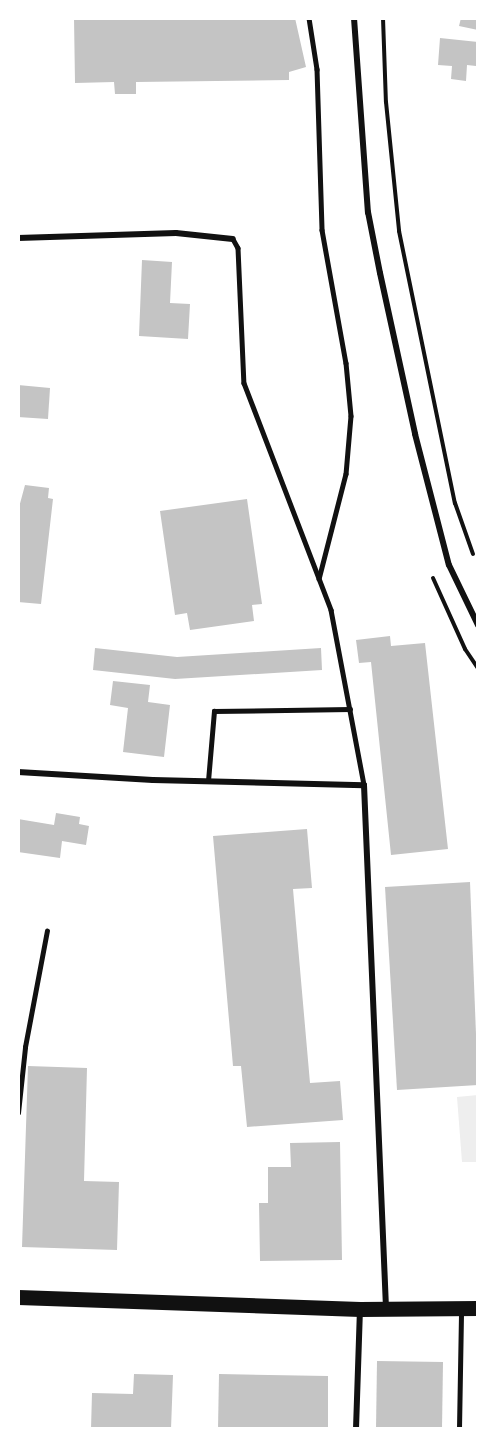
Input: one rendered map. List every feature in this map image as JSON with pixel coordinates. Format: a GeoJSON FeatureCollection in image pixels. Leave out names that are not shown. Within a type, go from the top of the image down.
{"type":"FeatureCollection","features":[{"type":"Feature","properties":{"kind":"main road"},"geometry":{"type":"LineString","coordinates":[[18,1297],[360,1309],[478,1308]]}},
{"type":"Feature","properties":{"kind":"street"},"geometry":{"type":"LineString","coordinates":[[354,18],[368,212],[380,273],[415,434],[449,565],[478,625]]}},
{"type":"Feature","properties":{"kind":"street"},"geometry":{"type":"LineString","coordinates":[[18,237],[176,233],[233,239]]}},
{"type":"Feature","properties":{"kind":"street"},"geometry":{"type":"LineString","coordinates":[[18,772],[208,781],[364,785],[387,1308]]}},
{"type":"Feature","properties":{"kind":"street"},"geometry":{"type":"LineString","coordinates":[[356,1429],[360,1309]]}},
{"type":"Feature","properties":{"kind":"lane"},"geometry":{"type":"LineString","coordinates":[[309,18],[317,69],[322,230],[346,363],[351,416],[346,474],[319,579]]}},
{"type":"Feature","properties":{"kind":"lane"},"geometry":{"type":"LineString","coordinates":[[233,239],[238,248],[244,383],[335,627],[364,785]]}},
{"type":"Feature","properties":{"kind":"lane"},"geometry":{"type":"LineString","coordinates":[[208,781],[214,711],[350,709]]}},
{"type":"Feature","properties":{"kind":"lane"},"geometry":{"type":"LineString","coordinates":[[18,1113],[25,1047],[47,931]]}},
{"type":"Feature","properties":{"kind":"lane"},"geometry":{"type":"LineString","coordinates":[[459,1429],[461,1309]]}},
{"type":"Feature","properties":{"kind":"path"},"geometry":{"type":"LineString","coordinates":[[383,18],[386,102],[399,231],[455,504],[472,554]]}},
{"type":"Feature","properties":{"kind":"path"},"geometry":{"type":"LineString","coordinates":[[431,573],[457,633],[478,668]]}},
{"type":"Feature","properties":{"kind":"shaded area"},"geometry":{"type":"Polygon","coordinates":[[[478,1095],[478,1162],[462,1162],[457,1097],[478,1095]]]}},
{"type":"Feature","properties":{"kind":"building"},"geometry":{"type":"Polygon","coordinates":[[[74,18],[295,18],[306,67],[289,72],[289,80],[136,82],[136,94],[115,94],[114,82],[75,83],[74,18]]]}},
{"type":"Feature","properties":{"kind":"building"},"geometry":{"type":"Polygon","coordinates":[[[461,18],[478,18],[478,30],[459,26],[461,18]]]}},
{"type":"Feature","properties":{"kind":"building"},"geometry":{"type":"Polygon","coordinates":[[[440,38],[478,42],[478,77],[476,66],[467,65],[466,81],[451,79],[452,66],[438,65],[440,38]]]}},
{"type":"Feature","properties":{"kind":"building"},"geometry":{"type":"Polygon","coordinates":[[[142,260],[172,262],[170,303],[190,304],[188,339],[139,336],[142,260]]]}},
{"type":"Feature","properties":{"kind":"building"},"geometry":{"type":"Polygon","coordinates":[[[18,385],[50,388],[48,419],[18,417],[18,385]]]}},
{"type":"Feature","properties":{"kind":"building"},"geometry":{"type":"Polygon","coordinates":[[[25,485],[49,488],[48,498],[53,499],[41,604],[18,602],[18,511],[25,485]]]}},
{"type":"Feature","properties":{"kind":"building"},"geometry":{"type":"Polygon","coordinates":[[[247,499],[262,604],[252,605],[254,621],[190,630],[187,613],[175,615],[160,511],[247,499]]]}},
{"type":"Feature","properties":{"kind":"building"},"geometry":{"type":"Polygon","coordinates":[[[390,636],[391,646],[425,643],[448,849],[391,855],[371,662],[359,663],[356,640],[390,636]]]}},
{"type":"Feature","properties":{"kind":"building"},"geometry":{"type":"Polygon","coordinates":[[[95,648],[177,657],[321,648],[322,670],[175,679],[93,670],[95,648]]]}},
{"type":"Feature","properties":{"kind":"building"},"geometry":{"type":"Polygon","coordinates":[[[113,681],[150,685],[148,702],[170,705],[164,757],[123,752],[128,708],[110,705],[113,681]]]}},
{"type":"Feature","properties":{"kind":"building"},"geometry":{"type":"Polygon","coordinates":[[[56,813],[80,817],[79,824],[89,826],[86,845],[62,841],[60,858],[18,852],[18,819],[54,825],[56,813]]]}},
{"type":"Feature","properties":{"kind":"building"},"geometry":{"type":"Polygon","coordinates":[[[307,829],[312,888],[293,889],[310,1083],[340,1081],[343,1120],[247,1127],[241,1066],[233,1066],[213,836],[307,829]]]}},
{"type":"Feature","properties":{"kind":"building"},"geometry":{"type":"Polygon","coordinates":[[[470,882],[478,1085],[397,1090],[385,887],[470,882]]]}},
{"type":"Feature","properties":{"kind":"building"},"geometry":{"type":"Polygon","coordinates":[[[28,1066],[87,1068],[84,1181],[119,1182],[117,1250],[22,1247],[28,1066]]]}},
{"type":"Feature","properties":{"kind":"building"},"geometry":{"type":"Polygon","coordinates":[[[340,1142],[342,1260],[260,1261],[259,1203],[268,1203],[268,1167],[291,1167],[290,1143],[340,1142]]]}},
{"type":"Feature","properties":{"kind":"building"},"geometry":{"type":"Polygon","coordinates":[[[377,1361],[443,1362],[442,1429],[376,1429],[377,1361]]]}},
{"type":"Feature","properties":{"kind":"building"},"geometry":{"type":"Polygon","coordinates":[[[134,1374],[173,1375],[171,1429],[91,1429],[92,1393],[133,1394],[134,1374]]]}},
{"type":"Feature","properties":{"kind":"building"},"geometry":{"type":"Polygon","coordinates":[[[219,1374],[328,1376],[328,1429],[218,1429],[219,1374]]]}}]}
